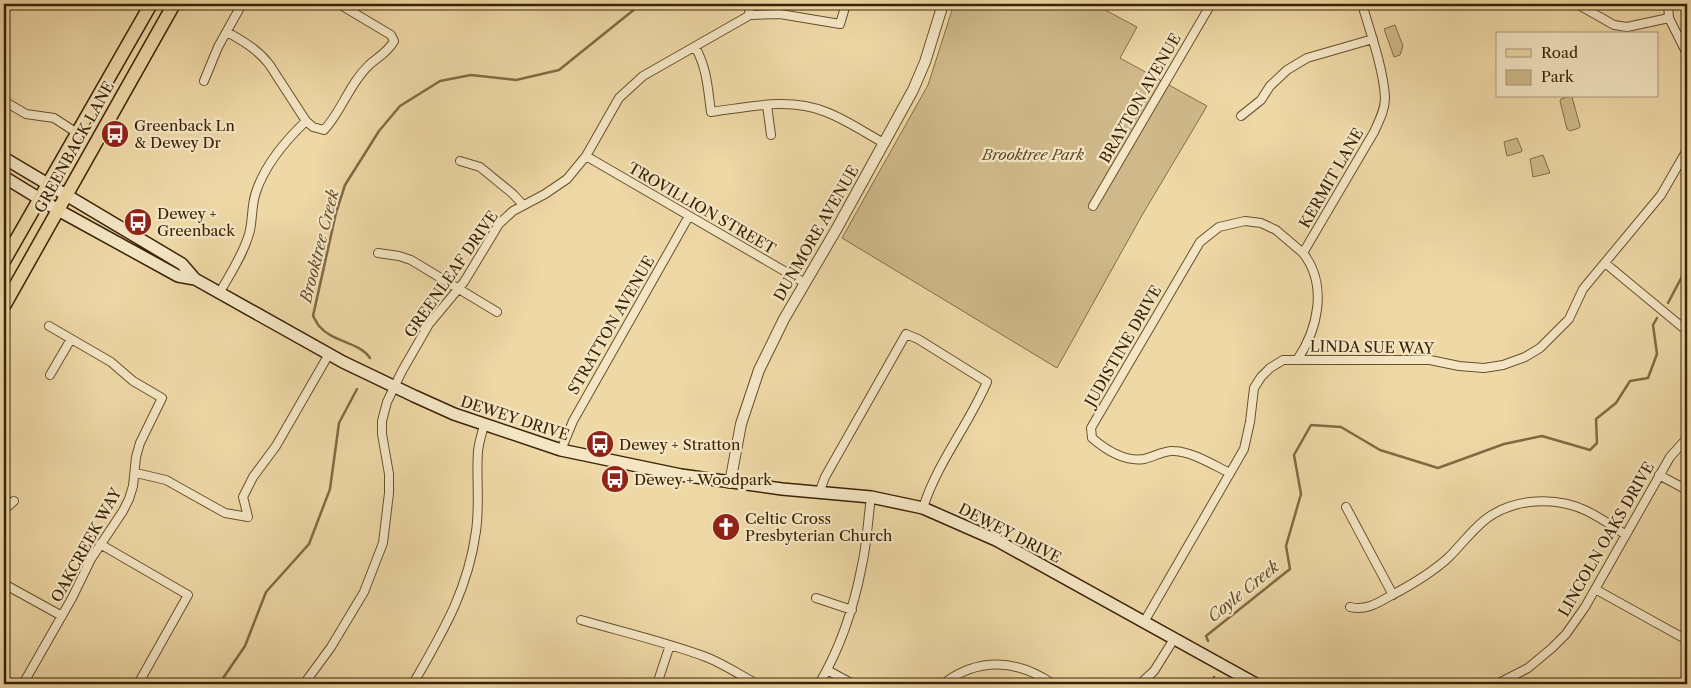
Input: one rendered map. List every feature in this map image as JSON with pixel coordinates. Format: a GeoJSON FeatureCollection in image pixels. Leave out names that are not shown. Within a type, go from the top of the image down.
{"type":"FeatureCollection","features":[{"type":"Feature","properties":{"kind":"main road","name":"GREENBACK LANE"},"geometry":{"type":"LineString","coordinates":[[4,262],[151,4]]}},
{"type":"Feature","properties":{"kind":"main road","name":"GREENBACK LANE"},"geometry":{"type":"LineString","coordinates":[[4,306],[174,4]]}},
{"type":"Feature","properties":{"kind":"main road","name":"DEWEY DRIVE"},"geometry":{"type":"LineString","coordinates":[[4,158],[182,264],[195,278],[329,354],[454,414],[561,450],[662,472],[730,483],[871,497],[922,508],[996,540],[1256,684]]}},
{"type":"Feature","properties":{"kind":"main road"},"geometry":{"type":"LineString","coordinates":[[4,177],[58,210],[178,276],[195,278]]}},
{"type":"Feature","properties":{"kind":"street"},"geometry":{"type":"LineString","coordinates":[[204,81],[212,60],[242,4]]}},
{"type":"Feature","properties":{"kind":"street"},"geometry":{"type":"LineString","coordinates":[[226,32],[248,44],[262,56],[306,121],[313,127],[324,130],[333,121],[359,76],[369,65],[388,50],[394,41],[391,35],[339,4]]}},
{"type":"Feature","properties":{"kind":"street"},"geometry":{"type":"LineString","coordinates":[[748,4],[750,15]]}},
{"type":"Feature","properties":{"kind":"street","name":"GREENLEAF DRIVE"},"geometry":{"type":"LineString","coordinates":[[304,684],[331,647],[356,606],[368,584],[378,559],[385,529],[389,493],[389,474],[383,446],[382,422],[386,402],[429,324],[459,288],[499,224],[513,211],[567,179],[586,156],[619,98],[643,76],[750,15],[780,14],[840,24],[846,4]]}},
{"type":"Feature","properties":{"kind":"street","name":"DUNMORE AVENUE"},"geometry":{"type":"LineString","coordinates":[[730,483],[740,424],[755,379],[770,344],[884,143],[918,79],[943,4]]}},
{"type":"Feature","properties":{"kind":"street","name":"BRAYTON AVENUE"},"geometry":{"type":"LineString","coordinates":[[1093,206],[1211,4]]}},
{"type":"Feature","properties":{"kind":"street","name":"KERMIT LANE"},"geometry":{"type":"LineString","coordinates":[[1304,253],[1381,118],[1385,100],[1384,92],[1373,39],[1362,4]]}},
{"type":"Feature","properties":{"kind":"street"},"geometry":{"type":"LineString","coordinates":[[1577,4],[1614,25],[1627,27],[1669,18]]}},
{"type":"Feature","properties":{"kind":"street"},"geometry":{"type":"LineString","coordinates":[[1668,4],[1669,18],[1687,54]]}},
{"type":"Feature","properties":{"kind":"street"},"geometry":{"type":"LineString","coordinates":[[1241,116],[1260,100],[1270,86],[1287,70],[1307,58],[1373,39]]}},
{"type":"Feature","properties":{"kind":"street"},"geometry":{"type":"LineString","coordinates":[[695,48],[706,77],[711,112],[767,104],[807,106],[825,111],[884,143]]}},
{"type":"Feature","properties":{"kind":"street"},"geometry":{"type":"LineString","coordinates":[[4,101],[26,114],[54,118],[77,133]]}},
{"type":"Feature","properties":{"kind":"street"},"geometry":{"type":"LineString","coordinates":[[767,104],[771,135]]}},
{"type":"Feature","properties":{"kind":"street"},"geometry":{"type":"LineString","coordinates":[[220,292],[242,253],[249,234],[255,194],[261,180],[282,145],[306,121]]}},
{"type":"Feature","properties":{"kind":"street","name":"LINDA SUE WAY"},"geometry":{"type":"LineString","coordinates":[[1144,622],[1244,449],[1248,435],[1254,388],[1270,368],[1283,360],[1430,360],[1458,366],[1484,368],[1503,365],[1533,353],[1561,329],[1569,319],[1583,289],[1661,195],[1687,150]]}},
{"type":"Feature","properties":{"kind":"street","name":"TROVILLION STREET"},"geometry":{"type":"LineString","coordinates":[[586,156],[805,283]]}},
{"type":"Feature","properties":{"kind":"street"},"geometry":{"type":"LineString","coordinates":[[460,161],[480,167],[513,194],[523,205]]}},
{"type":"Feature","properties":{"kind":"street","name":"STRATTON AVENUE"},"geometry":{"type":"LineString","coordinates":[[561,450],[572,420],[689,216]]}},
{"type":"Feature","properties":{"kind":"street","name":"JUDISTINE DRIVE"},"geometry":{"type":"LineString","coordinates":[[1230,474],[1184,452],[1171,450],[1144,459],[1130,459],[1120,456],[1092,438],[1091,428],[1200,242],[1219,227],[1245,221],[1261,223],[1276,230],[1304,253]]}},
{"type":"Feature","properties":{"kind":"street"},"geometry":{"type":"LineString","coordinates":[[1297,360],[1314,329],[1318,304],[1317,284],[1304,253]]}},
{"type":"Feature","properties":{"kind":"street"},"geometry":{"type":"LineString","coordinates":[[378,254],[399,256],[411,260],[497,312]]}},
{"type":"Feature","properties":{"kind":"street"},"geometry":{"type":"LineString","coordinates":[[1605,263],[1687,331]]}},
{"type":"Feature","properties":{"kind":"street","name":"OAKCREEK WAY"},"geometry":{"type":"LineString","coordinates":[[23,684],[100,544],[129,499],[136,473],[136,457],[140,443],[162,398],[133,381],[111,362],[49,326]]}},
{"type":"Feature","properties":{"kind":"street"},"geometry":{"type":"LineString","coordinates":[[819,492],[906,334],[918,339],[987,382],[937,472],[922,508]]}},
{"type":"Feature","properties":{"kind":"street"},"geometry":{"type":"LineString","coordinates":[[50,375],[71,339]]}},
{"type":"Feature","properties":{"kind":"street"},"geometry":{"type":"LineString","coordinates":[[136,473],[166,480],[225,513],[248,517],[242,497],[276,446],[329,354]]}},
{"type":"Feature","properties":{"kind":"street"},"geometry":{"type":"LineString","coordinates":[[412,684],[444,629],[466,576],[476,529],[478,450],[484,425]]}},
{"type":"Feature","properties":{"kind":"street","name":"LINCOLN OAKS DRIVE"},"geometry":{"type":"LineString","coordinates":[[1497,684],[1528,668],[1552,648],[1577,619],[1659,475],[1674,452],[1687,438]]}},
{"type":"Feature","properties":{"kind":"street"},"geometry":{"type":"LineString","coordinates":[[1659,475],[1687,490]]}},
{"type":"Feature","properties":{"kind":"street"},"geometry":{"type":"LineString","coordinates":[[819,684],[840,642],[852,610],[863,564],[871,497]]}},
{"type":"Feature","properties":{"kind":"street"},"geometry":{"type":"LineString","coordinates":[[4,510],[14,501]]}},
{"type":"Feature","properties":{"kind":"street"},"geometry":{"type":"LineString","coordinates":[[1350,607],[1371,607],[1408,586],[1447,558],[1487,519],[1511,506],[1533,502],[1556,501],[1586,511],[1626,535]]}},
{"type":"Feature","properties":{"kind":"street"},"geometry":{"type":"LineString","coordinates":[[1346,507],[1393,595]]}},
{"type":"Feature","properties":{"kind":"street"},"geometry":{"type":"LineString","coordinates":[[100,544],[188,595],[138,684]]}},
{"type":"Feature","properties":{"kind":"street"},"geometry":{"type":"LineString","coordinates":[[4,584],[62,616]]}},
{"type":"Feature","properties":{"kind":"street"},"geometry":{"type":"LineString","coordinates":[[1595,589],[1687,640]]}},
{"type":"Feature","properties":{"kind":"street"},"geometry":{"type":"LineString","coordinates":[[816,598],[852,610]]}},
{"type":"Feature","properties":{"kind":"street"},"geometry":{"type":"LineString","coordinates":[[581,620],[670,645],[714,660],[756,684]]}},
{"type":"Feature","properties":{"kind":"street"},"geometry":{"type":"LineString","coordinates":[[1140,684],[1154,671],[1174,639]]}},
{"type":"Feature","properties":{"kind":"street"},"geometry":{"type":"LineString","coordinates":[[657,684],[670,645]]}},
{"type":"Feature","properties":{"kind":"street"},"geometry":{"type":"LineString","coordinates":[[943,684],[963,671],[974,667],[996,664],[1019,668],[1053,684]]}},
{"type":"Feature","properties":{"kind":"street"},"geometry":{"type":"LineString","coordinates":[[827,670],[853,684]]}},
{"type":"Feature","properties":{"kind":"green space","name":"Brooktree Park"},"geometry":{"type":"Polygon","coordinates":[[[954,4],[1094,4],[1137,27],[1120,58],[1207,106],[1141,217],[1057,368],[842,238],[928,85],[954,4]]]}},
{"type":"Feature","properties":{"kind":"green space"},"geometry":{"type":"Polygon","coordinates":[[[1395,25],[1403,46],[1400,55],[1394,57],[1384,29],[1395,25]]]}},
{"type":"Feature","properties":{"kind":"green space"},"geometry":{"type":"Polygon","coordinates":[[[1572,98],[1579,128],[1570,131],[1567,129],[1561,99],[1572,98]]]}},
{"type":"Feature","properties":{"kind":"green space"},"geometry":{"type":"Polygon","coordinates":[[[1517,138],[1522,150],[1521,152],[1507,156],[1504,142],[1517,138]]]}},
{"type":"Feature","properties":{"kind":"green space"},"geometry":{"type":"Polygon","coordinates":[[[1543,155],[1550,173],[1533,177],[1530,159],[1543,155]]]}},
{"type":"Feature","properties":{"kind":"waterway","name":"Brooktree Creek"},"geometry":{"type":"LineString","coordinates":[[370,358],[359,349],[325,332],[313,316],[336,213],[345,185],[379,131],[400,106],[440,81],[471,75],[516,80],[559,70],[641,4]]}},
{"type":"Feature","properties":{"kind":"waterway","name":"Coyle Creek"},"geometry":{"type":"LineString","coordinates":[[1668,303],[1687,267]]}},
{"type":"Feature","properties":{"kind":"waterway","name":"Coyle Creek"},"geometry":{"type":"LineString","coordinates":[[1208,641],[1206,636],[1290,569],[1286,546],[1301,494],[1294,455],[1311,425],[1341,427],[1380,450],[1438,468],[1504,444],[1542,436],[1590,450],[1597,443],[1596,419],[1616,403],[1630,381],[1648,378],[1657,354],[1653,325],[1657,318]]}},
{"type":"Feature","properties":{"kind":"waterway"},"geometry":{"type":"LineString","coordinates":[[219,684],[245,646],[266,592],[309,544],[330,489],[339,423],[357,389]]}},
{"type":"Feature","properties":{"kind":"waterway","name":"Coyle Creek"},"geometry":{"type":"LineString","coordinates":[[1214,677],[1215,684]]}},
{"type":"Feature","properties":{"kind":"place","name":"Greenback Ln & Dewey Dr"},"geometry":{"type":"Point","coordinates":[115,134]}},
{"type":"Feature","properties":{"kind":"place","name":"Dewey + Greenback"},"geometry":{"type":"Point","coordinates":[138,222]}},
{"type":"Feature","properties":{"kind":"place","name":"Dewey + Stratton"},"geometry":{"type":"Point","coordinates":[600,444]}},
{"type":"Feature","properties":{"kind":"place","name":"Dewey + Woodpark"},"geometry":{"type":"Point","coordinates":[615,479]}},
{"type":"Feature","properties":{"kind":"place","name":"Celtic Cross Presbyterian Church"},"geometry":{"type":"Point","coordinates":[726,527]}}]}
